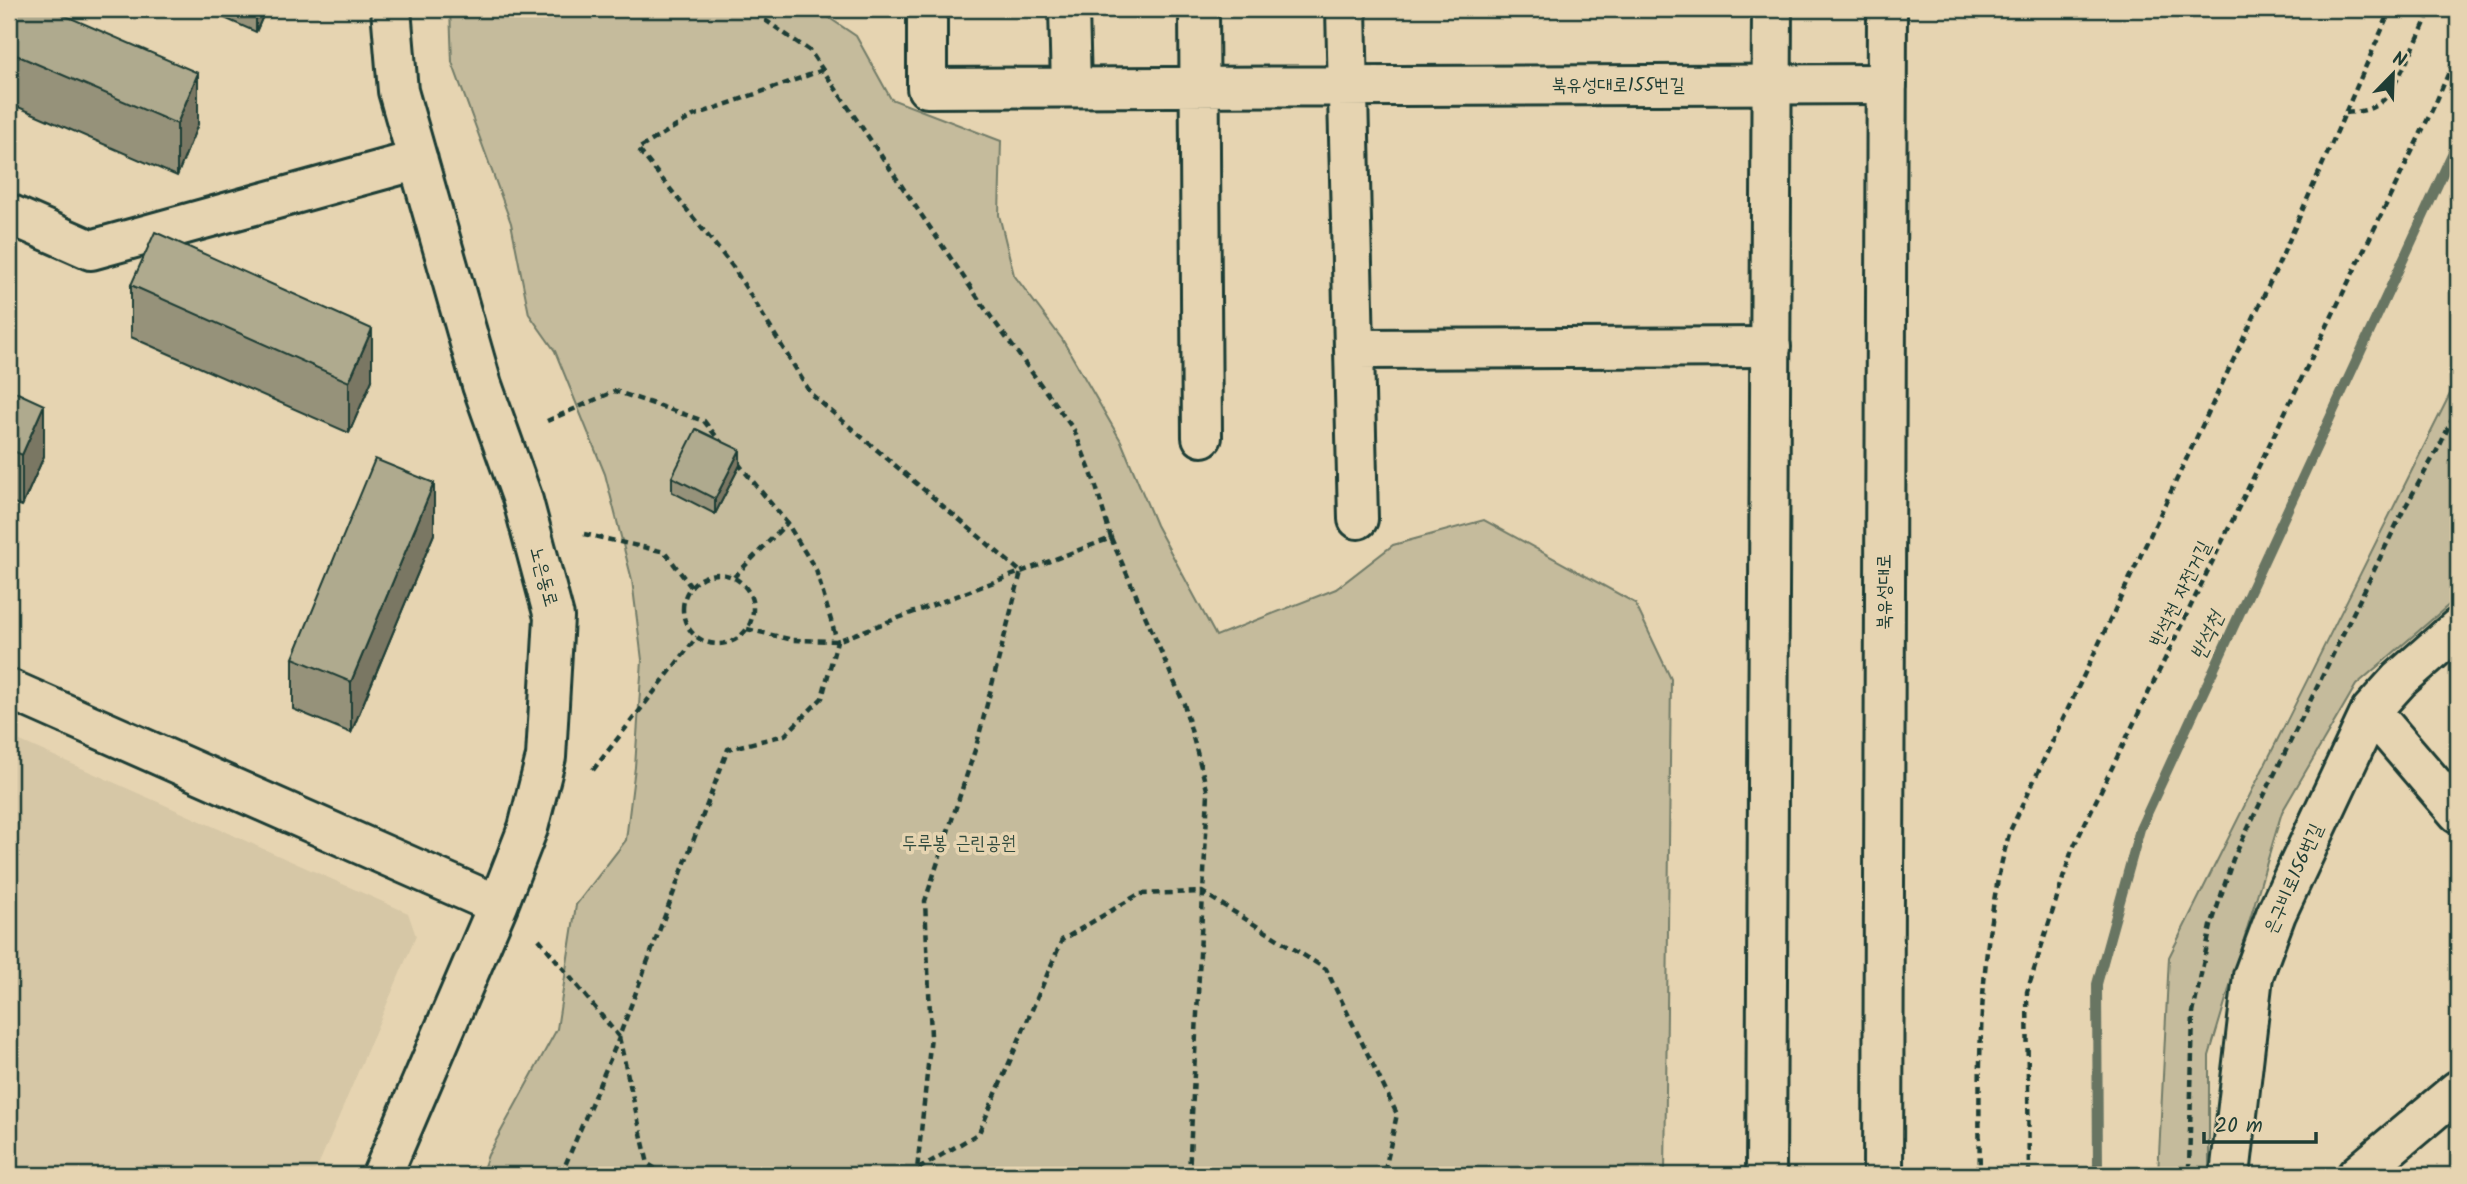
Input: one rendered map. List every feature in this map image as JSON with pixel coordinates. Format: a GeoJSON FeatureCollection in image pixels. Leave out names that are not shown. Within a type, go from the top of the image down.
{"type":"FeatureCollection","features":[{"type":"Feature","properties":{"kind":"street","name":"노은동로"},"geometry":{"type":"LineString","coordinates":[[382,1175],[498,905],[528,828],[546,757],[554,617],[522,496],[482,385],[398,91],[391,9]]}},
{"type":"Feature","properties":{"kind":"street","name":"북유성대로155번길"},"geometry":{"type":"LineString","coordinates":[[927,9],[927,88],[1887,84]]}},
{"type":"Feature","properties":{"kind":"street"},"geometry":{"type":"LineString","coordinates":[[1069,9],[1071,87]]}},
{"type":"Feature","properties":{"kind":"street"},"geometry":{"type":"LineString","coordinates":[[1199,9],[1202,437]]}},
{"type":"Feature","properties":{"kind":"street"},"geometry":{"type":"LineString","coordinates":[[1346,9],[1358,519]]}},
{"type":"Feature","properties":{"kind":"street"},"geometry":{"type":"LineString","coordinates":[[1766,1175],[1772,9]]}},
{"type":"Feature","properties":{"kind":"street","name":"북유성대로"},"geometry":{"type":"LineString","coordinates":[[1883,1175],[1887,9]]}},
{"type":"Feature","properties":{"kind":"street"},"geometry":{"type":"LineString","coordinates":[[9,214],[91,250],[418,160]]}},
{"type":"Feature","properties":{"kind":"street"},"geometry":{"type":"LineString","coordinates":[[1354,349],[1771,347]]}},
{"type":"Feature","properties":{"kind":"street","name":"은구비로156번길"},"geometry":{"type":"LineString","coordinates":[[2230,1175],[2253,976],[2276,914],[2371,711],[2399,680],[2458,628]]}},
{"type":"Feature","properties":{"kind":"street"},"geometry":{"type":"LineString","coordinates":[[9,689],[498,905]]}},
{"type":"Feature","properties":{"kind":"street"},"geometry":{"type":"LineString","coordinates":[[2371,711],[2458,813]]}},
{"type":"Feature","properties":{"kind":"street"},"geometry":{"type":"LineString","coordinates":[[2357,1175],[2457,1095]]}},
{"type":"Feature","properties":{"kind":"path"},"geometry":{"type":"LineString","coordinates":[[749,9],[810,51],[986,310],[1074,430],[1095,483],[1111,538],[1184,704],[1208,793],[1189,1175]]}},
{"type":"Feature","properties":{"kind":"path"},"geometry":{"type":"LineString","coordinates":[[1980,1175],[1983,1014],[1991,921],[1998,871],[2010,831],[2172,494],[2391,9]]}},
{"type":"Feature","properties":{"kind":"path"},"geometry":{"type":"LineString","coordinates":[[2346,113],[2363,111],[2384,100],[2412,52],[2431,9]]}},
{"type":"Feature","properties":{"kind":"path","name":"반석천 자전거길"},"geometry":{"type":"LineString","coordinates":[[2029,1175],[2028,992],[2071,850],[2437,100],[2458,51]]}},
{"type":"Feature","properties":{"kind":"path"},"geometry":{"type":"LineString","coordinates":[[823,70],[693,116],[638,149],[733,267],[812,396],[1021,572]]}},
{"type":"Feature","properties":{"kind":"path"},"geometry":{"type":"LineString","coordinates":[[547,421],[615,391],[704,421],[727,451]]}},
{"type":"Feature","properties":{"kind":"path"},"geometry":{"type":"LineString","coordinates":[[2189,1175],[2193,1013],[2211,926],[2233,859],[2403,511],[2458,407]]}},
{"type":"Feature","properties":{"kind":"path"},"geometry":{"type":"LineString","coordinates":[[561,1175],[619,1037],[728,750],[785,735],[804,717],[822,698],[837,641],[817,570],[787,523],[735,461]]}},
{"type":"Feature","properties":{"kind":"path"},"geometry":{"type":"LineString","coordinates":[[734,577],[787,523]]}},
{"type":"Feature","properties":{"kind":"path"},"geometry":{"type":"LineString","coordinates":[[584,534],[665,552],[691,587]]}},
{"type":"Feature","properties":{"kind":"path"},"geometry":{"type":"LineString","coordinates":[[747,629],[793,640],[837,641],[1111,538]]}},
{"type":"Feature","properties":{"kind":"path"},"geometry":{"type":"LineString","coordinates":[[917,1170],[931,1036],[925,901],[976,747],[1021,572]]}},
{"type":"Feature","properties":{"kind":"path"},"geometry":{"type":"LineString","coordinates":[[722,573],[734,577],[744,585],[754,606],[747,629],[729,642],[718,644],[697,637],[690,629],[683,608],[691,587],[699,579],[710,575],[722,573]]}},
{"type":"Feature","properties":{"kind":"path"},"geometry":{"type":"LineString","coordinates":[[593,770],[697,637]]}},
{"type":"Feature","properties":{"kind":"path"},"geometry":{"type":"LineString","coordinates":[[908,1175],[979,1133],[1062,940],[1139,894],[1202,891],[1326,969],[1397,1114],[1384,1175]]}},
{"type":"Feature","properties":{"kind":"path"},"geometry":{"type":"LineString","coordinates":[[539,939],[619,1037],[648,1164],[665,1175]]}},
{"type":"Feature","properties":{"kind":"shaded area"},"geometry":{"type":"Polygon","coordinates":[[[9,736],[408,913],[416,936],[314,1175],[9,1175],[9,736]]]}},
{"type":"Feature","properties":{"kind":"green space","name":"두루봉 근린공원"},"geometry":{"type":"Polygon","coordinates":[[[450,9],[816,9],[856,36],[891,99],[1001,141],[999,215],[1014,275],[1062,339],[1121,441],[1156,525],[1216,636],[1336,589],[1393,545],[1484,520],[1635,603],[1671,679],[1665,1175],[481,1175],[488,1155],[557,1029],[576,905],[626,840],[635,767],[642,660],[632,580],[605,474],[555,351],[529,314],[511,223],[452,62],[450,9]]]}},
{"type":"Feature","properties":{"kind":"green space"},"geometry":{"type":"Polygon","coordinates":[[[2458,378],[2458,597],[2356,685],[2282,812],[2209,1056],[2209,1175],[2158,1175],[2169,957],[2458,378]]]}},
{"type":"Feature","properties":{"kind":"building"},"geometry":{"type":"Polygon","coordinates":[[[9,9],[50,9],[198,73],[177,124],[9,52],[9,9]]]}},
{"type":"Feature","properties":{"kind":"building"},"geometry":{"type":"Polygon","coordinates":[[[155,232],[372,329],[349,382],[131,285],[155,232]]]}},
{"type":"Feature","properties":{"kind":"building"},"geometry":{"type":"Polygon","coordinates":[[[9,389],[44,405],[22,455],[9,449],[9,389]]]}},
{"type":"Feature","properties":{"kind":"building"},"geometry":{"type":"Polygon","coordinates":[[[696,429],[740,450],[715,499],[672,477],[696,429]]]}},
{"type":"Feature","properties":{"kind":"building"},"geometry":{"type":"Polygon","coordinates":[[[375,459],[434,483],[351,682],[293,658],[375,459]]]}},
{"type":"Feature","properties":{"kind":"waterway","name":"반석천"},"geometry":{"type":"LineString","coordinates":[[2098,1175],[2097,984],[2140,829],[2458,141]]}}]}
